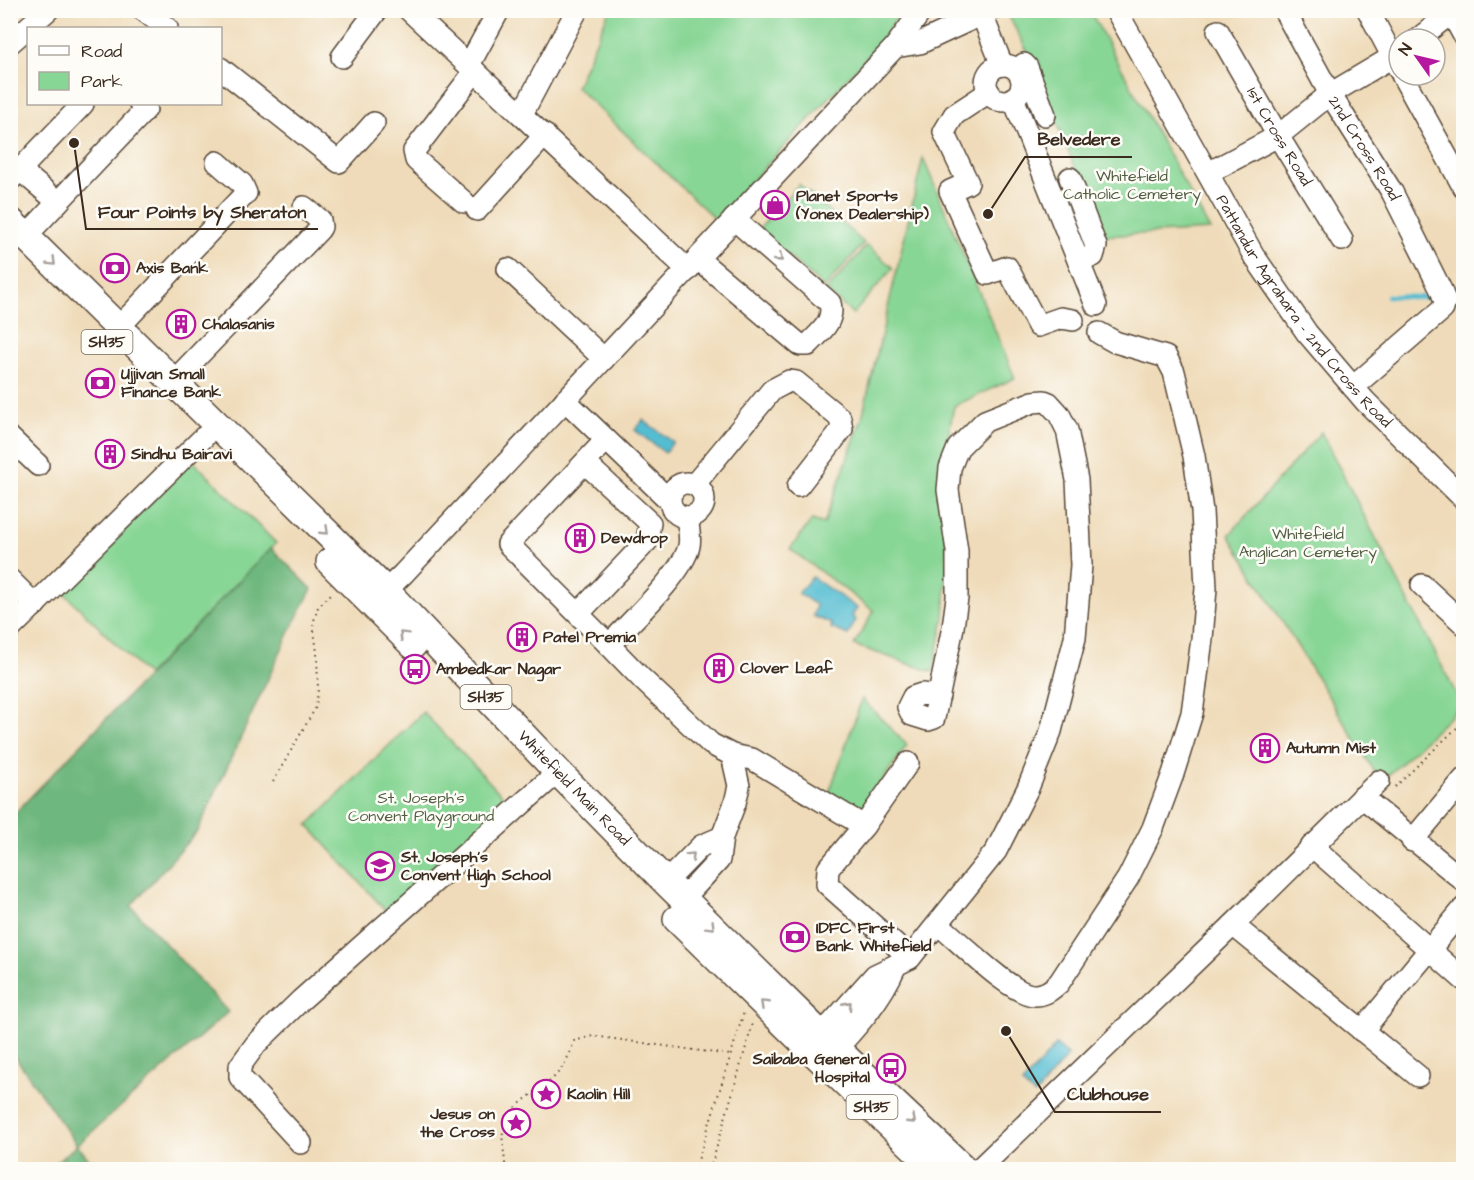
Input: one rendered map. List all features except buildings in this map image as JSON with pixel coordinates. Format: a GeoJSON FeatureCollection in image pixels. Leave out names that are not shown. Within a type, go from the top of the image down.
{"type":"FeatureCollection","features":[{"type":"Feature","properties":{"kind":"main road","name":"Whitefield Main Road"},"geometry":{"type":"LineString","coordinates":[[16,234],[173,382],[551,778],[756,997],[822,1047],[965,1170]]}},
{"type":"Feature","properties":{"kind":"main road","name":"Whitefield Main Road"},"geometry":{"type":"LineString","coordinates":[[16,234],[204,437],[346,577],[379,597]]}},
{"type":"Feature","properties":{"kind":"main road","name":"Whitefield Main Road"},"geometry":{"type":"LineString","coordinates":[[551,778],[675,891],[938,1170]]}},
{"type":"Feature","properties":{"kind":"street"},"geometry":{"type":"LineString","coordinates":[[28,27],[48,10]]}},
{"type":"Feature","properties":{"kind":"street"},"geometry":{"type":"LineString","coordinates":[[143,10],[166,27]]}},
{"type":"Feature","properties":{"kind":"street"},"geometry":{"type":"LineString","coordinates":[[342,57],[376,10]]}},
{"type":"Feature","properties":{"kind":"street"},"geometry":{"type":"LineString","coordinates":[[408,10],[545,135],[693,264],[800,345],[808,345],[831,321],[830,303],[734,219]]}},
{"type":"Feature","properties":{"kind":"street"},"geometry":{"type":"LineString","coordinates":[[499,10],[472,68],[414,151],[417,160],[470,206],[545,135]]}},
{"type":"Feature","properties":{"kind":"street"},"geometry":{"type":"LineString","coordinates":[[522,114],[577,10]]}},
{"type":"Feature","properties":{"kind":"street"},"geometry":{"type":"LineString","coordinates":[[379,597],[895,47],[922,10]]}},
{"type":"Feature","properties":{"kind":"street","name":"Pattandur Agrahara - 2nd Cross Road"},"geometry":{"type":"LineString","coordinates":[[1116,10],[1254,256],[1307,333],[1353,387],[1464,499]]}},
{"type":"Feature","properties":{"kind":"street","name":"2nd Cross Road"},"geometry":{"type":"LineString","coordinates":[[1284,10],[1330,94],[1392,192],[1445,301],[1443,309],[1353,387]]}},
{"type":"Feature","properties":{"kind":"street"},"geometry":{"type":"LineString","coordinates":[[1368,10],[1387,44]]}},
{"type":"Feature","properties":{"kind":"street"},"geometry":{"type":"LineString","coordinates":[[1433,27],[1452,11],[1464,36]]}},
{"type":"Feature","properties":{"kind":"street"},"geometry":{"type":"LineString","coordinates":[[895,47],[920,44],[986,13],[1001,62]]}},
{"type":"Feature","properties":{"kind":"street"},"geometry":{"type":"LineString","coordinates":[[10,43],[27,28]]}},
{"type":"Feature","properties":{"kind":"street","name":"1st Cross Road"},"geometry":{"type":"LineString","coordinates":[[1218,31],[1341,240]]}},
{"type":"Feature","properties":{"kind":"street"},"geometry":{"type":"LineString","coordinates":[[1001,62],[1013,67],[1021,76],[1021,88],[1013,98],[1003,100],[997,99],[989,92],[988,75],[992,70],[1001,62],[1018,57],[1028,67],[1045,115]]}},
{"type":"Feature","properties":{"kind":"street"},"geometry":{"type":"LineString","coordinates":[[1208,173],[1278,136],[1330,94],[1387,69]]}},
{"type":"Feature","properties":{"kind":"street"},"geometry":{"type":"LineString","coordinates":[[222,70],[339,162],[374,123]]}},
{"type":"Feature","properties":{"kind":"street"},"geometry":{"type":"LineString","coordinates":[[1410,87],[1464,188]]}},
{"type":"Feature","properties":{"kind":"street"},"geometry":{"type":"LineString","coordinates":[[989,92],[954,115],[944,132],[968,183],[950,191],[988,274],[1006,267],[1038,326],[1061,318],[1073,320]]}},
{"type":"Feature","properties":{"kind":"street"},"geometry":{"type":"LineString","coordinates":[[1013,98],[1096,305],[1104,312],[1103,328],[1095,335],[1085,336],[1076,330],[1073,320],[1076,310],[1085,304],[1096,305]]}},
{"type":"Feature","properties":{"kind":"street"},"geometry":{"type":"LineString","coordinates":[[58,202],[15,175],[82,105]]}},
{"type":"Feature","properties":{"kind":"street"},"geometry":{"type":"LineString","coordinates":[[16,234],[58,202],[146,109],[141,105]]}},
{"type":"Feature","properties":{"kind":"street"},"geometry":{"type":"LineString","coordinates":[[117,328],[246,193],[242,184],[217,162]]}},
{"type":"Feature","properties":{"kind":"street"},"geometry":{"type":"LineString","coordinates":[[1070,178],[1096,246],[1093,256],[1079,262]]}},
{"type":"Feature","properties":{"kind":"street"},"geometry":{"type":"LineString","coordinates":[[173,382],[319,230],[320,220],[304,207]]}},
{"type":"Feature","properties":{"kind":"street"},"geometry":{"type":"LineString","coordinates":[[508,269],[604,359]]}},
{"type":"Feature","properties":{"kind":"street"},"geometry":{"type":"LineString","coordinates":[[939,924],[1000,977],[1022,992],[1033,996],[1046,994],[1059,982],[1128,878],[1153,828],[1192,713],[1206,588],[1202,511],[1194,456],[1174,372],[1166,357],[1115,342],[1099,333]]}},
{"type":"Feature","properties":{"kind":"street"},"geometry":{"type":"LineString","coordinates":[[694,485],[772,390],[789,381],[796,382],[840,418],[842,429],[798,486]]}},
{"type":"Feature","properties":{"kind":"street"},"geometry":{"type":"LineString","coordinates":[[565,400],[670,501]]}},
{"type":"Feature","properties":{"kind":"street"},"geometry":{"type":"LineString","coordinates":[[822,1047],[832,1023],[875,975],[903,961],[939,924],[996,851],[1028,788],[1051,731],[1075,638],[1081,565],[1077,480],[1067,430],[1059,414],[1044,401],[1033,402],[985,421],[958,448],[950,468],[948,490],[957,551],[957,598],[939,696]]}},
{"type":"Feature","properties":{"kind":"street"},"geometry":{"type":"LineString","coordinates":[[10,629],[204,437]]}},
{"type":"Feature","properties":{"kind":"street"},"geometry":{"type":"LineString","coordinates":[[10,438],[38,465]]}},
{"type":"Feature","properties":{"kind":"street"},"geometry":{"type":"LineString","coordinates":[[606,440],[508,544],[584,618],[642,679],[711,744],[732,755],[752,759],[864,826]]}},
{"type":"Feature","properties":{"kind":"street"},"geometry":{"type":"LineString","coordinates":[[584,618],[647,541],[650,534],[650,523],[585,463]]}},
{"type":"Feature","properties":{"kind":"street"},"geometry":{"type":"LineString","coordinates":[[683,484],[694,485],[702,493],[704,504],[698,513],[687,517],[677,514],[670,501],[671,494],[683,484]]}},
{"type":"Feature","properties":{"kind":"street"},"geometry":{"type":"LineString","coordinates":[[609,645],[670,579],[684,560],[690,543],[687,517]]}},
{"type":"Feature","properties":{"kind":"street"},"geometry":{"type":"LineString","coordinates":[[584,618],[645,563]]}},
{"type":"Feature","properties":{"kind":"street"},"geometry":{"type":"LineString","coordinates":[[10,580],[34,605]]}},
{"type":"Feature","properties":{"kind":"street"},"geometry":{"type":"LineString","coordinates":[[1422,585],[1464,624]]}},
{"type":"Feature","properties":{"kind":"street"},"geometry":{"type":"LineString","coordinates":[[675,891],[701,846],[722,837],[739,786],[732,755]]}},
{"type":"Feature","properties":{"kind":"street"},"geometry":{"type":"LineString","coordinates":[[903,961],[826,884],[828,869],[864,826],[908,763]]}},
{"type":"Feature","properties":{"kind":"street"},"geometry":{"type":"LineString","coordinates":[[301,1143],[240,1077],[240,1066],[256,1044],[300,1000],[551,778]]}},
{"type":"Feature","properties":{"kind":"street"},"geometry":{"type":"LineString","coordinates":[[1412,841],[1464,779]]}},
{"type":"Feature","properties":{"kind":"street"},"geometry":{"type":"LineString","coordinates":[[978,1170],[1371,789],[1412,841],[1464,881]]}},
{"type":"Feature","properties":{"kind":"street"},"geometry":{"type":"LineString","coordinates":[[1311,846],[1464,980]]}},
{"type":"Feature","properties":{"kind":"street"},"geometry":{"type":"LineString","coordinates":[[1362,1030],[1464,908]]}},
{"type":"Feature","properties":{"kind":"street"},"geometry":{"type":"LineString","coordinates":[[1233,925],[1418,1076]]}},
{"type":"Feature","properties":{"kind":"path"},"geometry":{"type":"LineString","coordinates":[[273,782],[316,707],[317,652],[313,624],[318,607],[346,577]]}},
{"type":"Feature","properties":{"kind":"path"},"geometry":{"type":"LineString","coordinates":[[1371,789],[1383,799],[1464,721]]}},
{"type":"Feature","properties":{"kind":"path"},"geometry":{"type":"LineString","coordinates":[[695,1170],[730,1055],[756,997]]}},
{"type":"Feature","properties":{"kind":"path"},"geometry":{"type":"LineString","coordinates":[[710,1170],[756,997]]}},
{"type":"Feature","properties":{"kind":"path"},"geometry":{"type":"LineString","coordinates":[[505,1170],[503,1132],[508,1120],[519,1104],[558,1074],[572,1050],[574,1041],[593,1036],[730,1055]]}},
{"type":"Feature","properties":{"kind":"green space"},"geometry":{"type":"Polygon","coordinates":[[[609,10],[902,11],[877,46],[716,220],[576,87],[609,10]]]}},
{"type":"Feature","properties":{"kind":"green space","name":"Whitefield Catholic Cemetery"},"geometry":{"type":"Polygon","coordinates":[[[1006,11],[1090,11],[1210,230],[1102,236],[1033,62],[1006,11]]]}},
{"type":"Feature","properties":{"kind":"green space"},"geometry":{"type":"Polygon","coordinates":[[[923,158],[1015,378],[954,406],[939,483],[944,510],[947,565],[944,619],[933,672],[854,645],[874,611],[790,549],[812,520],[824,524],[862,418],[923,158]]]}},
{"type":"Feature","properties":{"kind":"green space"},"geometry":{"type":"Polygon","coordinates":[[[799,184],[864,243],[824,288],[759,229],[799,184]]]}},
{"type":"Feature","properties":{"kind":"green space"},"geometry":{"type":"Polygon","coordinates":[[[867,245],[893,268],[853,314],[826,291],[867,245]]]}},
{"type":"Feature","properties":{"kind":"green space","name":"Whitefield Anglican Cemetery"},"geometry":{"type":"Polygon","coordinates":[[[1321,432],[1462,705],[1381,782],[1229,535],[1321,432]]]}},
{"type":"Feature","properties":{"kind":"green space"},"geometry":{"type":"Polygon","coordinates":[[[192,460],[276,543],[147,675],[63,592],[192,460]]]}},
{"type":"Feature","properties":{"kind":"green space"},"geometry":{"type":"Polygon","coordinates":[[[271,548],[312,589],[292,627],[198,830],[131,906],[228,1012],[77,1145],[11,1051],[11,817],[271,548]]]}},
{"type":"Feature","properties":{"kind":"green space"},"geometry":{"type":"Polygon","coordinates":[[[862,699],[907,745],[857,817],[828,796],[862,699]]]}},
{"type":"Feature","properties":{"kind":"green space","name":"St. Joseph's Convent Playground"},"geometry":{"type":"Polygon","coordinates":[[[423,712],[516,810],[395,921],[308,825],[423,712]]]}},
{"type":"Feature","properties":{"kind":"green space"},"geometry":{"type":"Polygon","coordinates":[[[77,1145],[97,1169],[48,1169],[77,1145]]]}},
{"type":"Feature","properties":{"kind":"water"},"geometry":{"type":"Polygon","coordinates":[[[643,420],[673,442],[665,453],[635,430],[643,420]]]}},
{"type":"Feature","properties":{"kind":"water"},"geometry":{"type":"Polygon","coordinates":[[[812,577],[857,608],[852,616],[856,620],[848,635],[831,628],[832,624],[813,616],[816,605],[798,593],[812,577]]]}},
{"type":"Feature","properties":{"kind":"water"},"geometry":{"type":"Polygon","coordinates":[[[1056,1045],[1068,1055],[1035,1095],[1022,1084],[1056,1045]]]}},
{"type":"Feature","properties":{"kind":"waterway"},"geometry":{"type":"LineString","coordinates":[[1387,296],[1438,298]]}},
{"type":"Feature","properties":{"kind":"waterway"},"geometry":{"type":"LineString","coordinates":[[1450,298],[1464,299]]}},
{"type":"Feature","properties":{"kind":"place","name":"Four Points by Sheraton"},"geometry":{"type":"Point","coordinates":[74,143]}},
{"type":"Feature","properties":{"kind":"place","name":"Planet Sports (Yonex Dealership)"},"geometry":{"type":"Point","coordinates":[775,205]}},
{"type":"Feature","properties":{"kind":"place","name":"Belvedere"},"geometry":{"type":"Point","coordinates":[988,214]}},
{"type":"Feature","properties":{"kind":"place","name":"Axis Bank"},"geometry":{"type":"Point","coordinates":[115,268]}},
{"type":"Feature","properties":{"kind":"place","name":"Chalasanis"},"geometry":{"type":"Point","coordinates":[181,324]}},
{"type":"Feature","properties":{"kind":"place","name":"Ujjivan Small Finance Bank"},"geometry":{"type":"Point","coordinates":[100,383]}},
{"type":"Feature","properties":{"kind":"place","name":"Sindhu Bairavi"},"geometry":{"type":"Point","coordinates":[110,454]}},
{"type":"Feature","properties":{"kind":"place","name":"Dewdrop"},"geometry":{"type":"Point","coordinates":[580,538]}},
{"type":"Feature","properties":{"kind":"place","name":"Patel Premia"},"geometry":{"type":"Point","coordinates":[522,637]}},
{"type":"Feature","properties":{"kind":"place","name":"Clover Leaf"},"geometry":{"type":"Point","coordinates":[719,668]}},
{"type":"Feature","properties":{"kind":"place","name":"Ambedkar Nagar"},"geometry":{"type":"Point","coordinates":[415,669]}},
{"type":"Feature","properties":{"kind":"place","name":"Autumn Mist"},"geometry":{"type":"Point","coordinates":[1265,748]}},
{"type":"Feature","properties":{"kind":"place","name":"St. Joseph's Convent High School"},"geometry":{"type":"Point","coordinates":[380,866]}},
{"type":"Feature","properties":{"kind":"place","name":"IDFC First Bank Whitefield"},"geometry":{"type":"Point","coordinates":[795,937]}},
{"type":"Feature","properties":{"kind":"place","name":"Clubhouse"},"geometry":{"type":"Point","coordinates":[1006,1031]}},
{"type":"Feature","properties":{"kind":"place","name":"Saibaba General Hospital"},"geometry":{"type":"Point","coordinates":[891,1068]}},
{"type":"Feature","properties":{"kind":"place","name":"Kaolin Hill"},"geometry":{"type":"Point","coordinates":[546,1094]}},
{"type":"Feature","properties":{"kind":"place","name":"Jesus on the Cross"},"geometry":{"type":"Point","coordinates":[516,1123]}}]}
